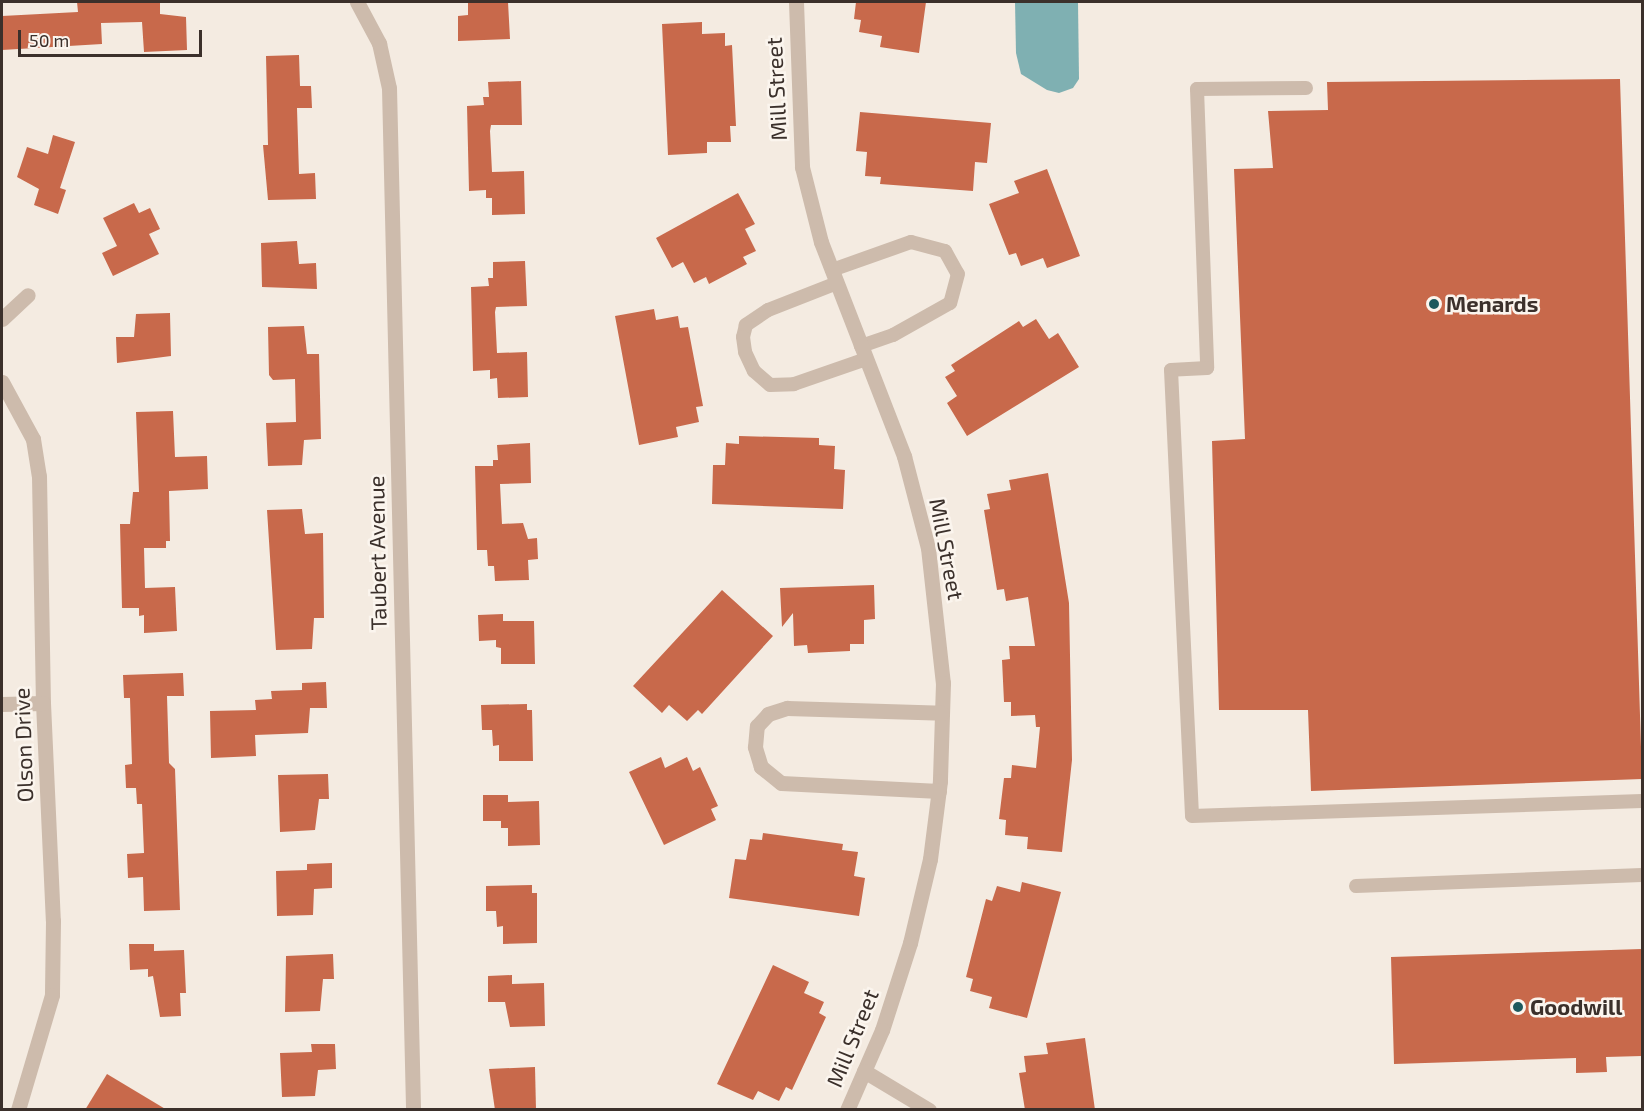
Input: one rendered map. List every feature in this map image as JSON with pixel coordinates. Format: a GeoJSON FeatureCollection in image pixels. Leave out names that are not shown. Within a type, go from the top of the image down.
{"type":"FeatureCollection","features":[{"type":"Feature","properties":{"kind":"street","name":"Taubert Avenue"},"geometry":{"type":"LineString","coordinates":[[357,2],[379,44],[388,88],[413,1110]]}},
{"type":"Feature","properties":{"kind":"street","name":"Mill Street"},"geometry":{"type":"LineString","coordinates":[[795,2],[802,167],[834,277],[904,456],[928,548],[943,683],[939,791],[930,859],[910,943],[882,1030],[847,1110]]}},
{"type":"Feature","properties":{"kind":"street"},"geometry":{"type":"LineString","coordinates":[[2,319],[28,296]]}},
{"type":"Feature","properties":{"kind":"street","name":"Olson Drive"},"geometry":{"type":"LineString","coordinates":[[2,382],[33,439],[39,476],[52,995],[18,1110]]}},
{"type":"Feature","properties":{"kind":"street"},"geometry":{"type":"LineString","coordinates":[[2,704],[43,704]]}},
{"type":"Feature","properties":{"kind":"street"},"geometry":{"type":"LineString","coordinates":[[939,791],[781,783],[761,767],[755,747],[757,726],[768,714],[787,708],[942,713]]}},
{"type":"Feature","properties":{"kind":"street"},"geometry":{"type":"LineString","coordinates":[[864,1071],[928,1110]]}},
{"type":"Feature","properties":{"kind":"lane"},"geometry":{"type":"LineString","coordinates":[[1306,88],[1197,89],[1207,368],[1171,370],[1192,816],[1642,801]]}},
{"type":"Feature","properties":{"kind":"lane"},"geometry":{"type":"LineString","coordinates":[[911,242],[945,251],[958,274],[950,303],[863,353],[794,384],[770,384],[754,371],[745,352],[742,337],[746,325],[768,310],[911,242]]}},
{"type":"Feature","properties":{"kind":"lane"},"geometry":{"type":"LineString","coordinates":[[1356,886],[1642,875]]}},
{"type":"Feature","properties":{"kind":"water"},"geometry":{"type":"Polygon","coordinates":[[[1015,2],[1078,2],[1079,79],[1073,88],[1059,93],[1047,90],[1021,74],[1016,53],[1015,2]]]}},
{"type":"Feature","properties":{"kind":"building"},"geometry":{"type":"Polygon","coordinates":[[[77,2],[160,2],[160,14],[186,17],[187,50],[144,52],[142,22],[101,23],[102,44],[2,50],[2,16],[78,12],[77,2]]]}},
{"type":"Feature","properties":{"kind":"building"},"geometry":{"type":"Polygon","coordinates":[[[468,2],[508,2],[510,39],[458,41],[458,16],[468,15],[468,2]]]}},
{"type":"Feature","properties":{"kind":"building"},"geometry":{"type":"Polygon","coordinates":[[[856,2],[926,2],[919,53],[880,47],[882,36],[859,32],[861,20],[854,19],[856,2]]]}},
{"type":"Feature","properties":{"kind":"building"},"geometry":{"type":"Polygon","coordinates":[[[702,22],[702,34],[725,33],[725,46],[732,45],[736,126],[730,126],[731,142],[707,142],[707,153],[668,155],[662,24],[702,22]]]}},
{"type":"Feature","properties":{"kind":"building"},"geometry":{"type":"Polygon","coordinates":[[[299,55],[300,86],[311,86],[312,108],[297,108],[299,174],[315,173],[316,199],[268,200],[263,145],[268,145],[266,56],[299,55]]]}},
{"type":"Feature","properties":{"kind":"building","name":"Menards"},"geometry":{"type":"Polygon","coordinates":[[[1620,79],[1642,779],[1311,791],[1308,710],[1219,710],[1212,441],[1245,439],[1234,169],[1273,168],[1268,111],[1328,110],[1327,82],[1620,79]]]}},
{"type":"Feature","properties":{"kind":"building"},"geometry":{"type":"Polygon","coordinates":[[[521,81],[522,125],[491,125],[490,131],[492,172],[524,171],[525,214],[492,215],[492,198],[486,198],[486,190],[469,191],[467,106],[484,105],[483,97],[489,97],[488,82],[521,81]]]}},
{"type":"Feature","properties":{"kind":"building"},"geometry":{"type":"Polygon","coordinates":[[[860,112],[991,123],[987,163],[975,162],[973,191],[880,184],[881,177],[865,176],[867,152],[856,151],[860,112]]]}},
{"type":"Feature","properties":{"kind":"building"},"geometry":{"type":"Polygon","coordinates":[[[53,135],[75,142],[60,188],[66,190],[58,214],[34,205],[39,189],[17,177],[27,147],[48,154],[53,135]]]}},
{"type":"Feature","properties":{"kind":"building"},"geometry":{"type":"Polygon","coordinates":[[[1047,169],[1080,256],[1047,268],[1043,258],[1021,266],[1016,253],[1009,255],[989,204],[1019,193],[1014,181],[1047,169]]]}},
{"type":"Feature","properties":{"kind":"building"},"geometry":{"type":"Polygon","coordinates":[[[738,193],[755,224],[745,229],[756,251],[743,257],[747,264],[709,284],[706,277],[694,283],[683,262],[672,268],[656,238],[738,193]]]}},
{"type":"Feature","properties":{"kind":"building"},"geometry":{"type":"Polygon","coordinates":[[[134,203],[139,213],[150,208],[160,229],[149,234],[159,254],[113,276],[102,253],[117,246],[103,218],[134,203]]]}},
{"type":"Feature","properties":{"kind":"building"},"geometry":{"type":"Polygon","coordinates":[[[297,241],[299,264],[316,263],[317,289],[262,287],[261,243],[297,241]]]}},
{"type":"Feature","properties":{"kind":"building"},"geometry":{"type":"Polygon","coordinates":[[[525,261],[527,306],[496,307],[495,312],[497,353],[527,352],[528,397],[498,398],[497,378],[490,379],[490,370],[473,371],[471,287],[489,286],[488,278],[493,278],[493,262],[525,261]]]}},
{"type":"Feature","properties":{"kind":"building"},"geometry":{"type":"Polygon","coordinates":[[[654,309],[656,320],[678,316],[680,328],[688,327],[703,406],[696,407],[699,422],[676,427],[678,437],[639,445],[615,316],[654,309]]]}},
{"type":"Feature","properties":{"kind":"building"},"geometry":{"type":"Polygon","coordinates":[[[170,313],[171,356],[117,363],[116,337],[134,337],[136,314],[170,313]]]}},
{"type":"Feature","properties":{"kind":"building"},"geometry":{"type":"Polygon","coordinates":[[[1036,319],[1049,339],[1058,333],[1079,367],[967,436],[947,403],[957,396],[945,377],[955,371],[951,365],[1019,321],[1023,327],[1036,319]]]}},
{"type":"Feature","properties":{"kind":"building"},"geometry":{"type":"Polygon","coordinates":[[[304,326],[307,354],[319,354],[321,439],[304,440],[302,465],[268,466],[266,423],[296,422],[295,379],[273,380],[269,375],[268,327],[304,326]]]}},
{"type":"Feature","properties":{"kind":"building"},"geometry":{"type":"Polygon","coordinates":[[[173,411],[175,457],[207,456],[208,489],[169,491],[170,541],[166,541],[166,548],[144,548],[145,588],[175,587],[177,631],[144,633],[144,615],[139,616],[139,608],[122,608],[120,524],[130,524],[133,492],[139,492],[136,412],[173,411]]]}},
{"type":"Feature","properties":{"kind":"building"},"geometry":{"type":"Polygon","coordinates":[[[739,436],[819,438],[819,445],[835,446],[834,469],[845,470],[843,509],[712,504],[713,465],[725,465],[726,443],[739,444],[739,436]]]}},
{"type":"Feature","properties":{"kind":"building"},"geometry":{"type":"Polygon","coordinates":[[[530,443],[531,483],[500,484],[502,524],[523,523],[528,539],[537,538],[538,559],[528,560],[529,580],[495,581],[494,566],[488,566],[487,550],[477,550],[475,466],[493,466],[493,460],[498,460],[497,445],[530,443]]]}},
{"type":"Feature","properties":{"kind":"building"},"geometry":{"type":"Polygon","coordinates":[[[1048,473],[1069,603],[1072,760],[1062,852],[1027,849],[1028,837],[1005,835],[1006,820],[999,819],[1004,778],[1011,778],[1012,765],[1036,768],[1040,727],[1036,727],[1035,715],[1011,716],[1011,702],[1004,702],[1002,660],[1010,659],[1009,646],[1035,646],[1028,597],[1006,601],[1004,589],[997,590],[984,510],[990,509],[987,494],[1011,490],[1009,480],[1048,473]]]}},
{"type":"Feature","properties":{"kind":"building"},"geometry":{"type":"Polygon","coordinates":[[[302,509],[305,534],[323,533],[324,618],[314,618],[312,649],[276,650],[267,510],[302,509]]]}},
{"type":"Feature","properties":{"kind":"building"},"geometry":{"type":"Polygon","coordinates":[[[874,585],[875,619],[864,620],[864,644],[850,644],[850,651],[808,653],[807,645],[794,646],[793,613],[782,627],[780,588],[874,585]]]}},
{"type":"Feature","properties":{"kind":"building"},"geometry":{"type":"Polygon","coordinates":[[[722,590],[773,636],[702,714],[698,710],[687,721],[669,705],[662,713],[633,686],[722,590]]]}},
{"type":"Feature","properties":{"kind":"building"},"geometry":{"type":"Polygon","coordinates":[[[503,614],[503,621],[534,621],[535,664],[501,664],[501,648],[496,647],[496,640],[479,641],[478,615],[503,614]]]}},
{"type":"Feature","properties":{"kind":"building"},"geometry":{"type":"Polygon","coordinates":[[[183,673],[184,696],[167,696],[169,763],[175,769],[180,910],[144,911],[143,877],[128,878],[127,854],[144,853],[142,804],[137,804],[136,788],[126,788],[125,765],[132,764],[130,698],[124,698],[123,675],[183,673]]]}},
{"type":"Feature","properties":{"kind":"building"},"geometry":{"type":"Polygon","coordinates":[[[326,682],[327,708],[310,708],[308,733],[255,735],[256,756],[211,758],[210,711],[256,710],[255,700],[272,699],[271,691],[302,690],[302,683],[326,682]]]}},
{"type":"Feature","properties":{"kind":"building"},"geometry":{"type":"Polygon","coordinates":[[[527,704],[527,710],[532,710],[533,761],[499,761],[499,745],[493,746],[492,730],[482,730],[481,705],[527,704]]]}},
{"type":"Feature","properties":{"kind":"building"},"geometry":{"type":"Polygon","coordinates":[[[661,757],[665,768],[687,757],[693,771],[700,767],[718,806],[711,809],[716,820],[664,845],[629,772],[661,757]]]}},
{"type":"Feature","properties":{"kind":"building"},"geometry":{"type":"Polygon","coordinates":[[[328,774],[329,799],[319,799],[315,830],[280,832],[278,775],[328,774]]]}},
{"type":"Feature","properties":{"kind":"building"},"geometry":{"type":"Polygon","coordinates":[[[483,795],[508,795],[508,802],[539,801],[540,845],[508,846],[508,828],[501,828],[501,821],[483,821],[483,795]]]}},
{"type":"Feature","properties":{"kind":"building"},"geometry":{"type":"Polygon","coordinates":[[[763,833],[843,844],[842,850],[858,852],[854,876],[865,878],[859,916],[729,898],[735,859],[746,860],[750,839],[762,840],[763,833]]]}},
{"type":"Feature","properties":{"kind":"building"},"geometry":{"type":"Polygon","coordinates":[[[332,863],[332,888],[314,889],[313,915],[277,916],[276,871],[307,870],[307,864],[332,863]]]}},
{"type":"Feature","properties":{"kind":"building"},"geometry":{"type":"Polygon","coordinates":[[[1022,882],[1061,892],[1027,1018],[989,1008],[992,997],[970,991],[973,979],[966,977],[986,899],[992,901],[997,886],[1020,892],[1022,882]]]}},
{"type":"Feature","properties":{"kind":"building"},"geometry":{"type":"Polygon","coordinates":[[[532,885],[532,893],[537,893],[537,943],[503,944],[503,926],[497,927],[496,911],[486,911],[486,886],[532,885]]]}},
{"type":"Feature","properties":{"kind":"building"},"geometry":{"type":"Polygon","coordinates":[[[129,944],[154,944],[154,951],[184,950],[186,993],[180,993],[181,1016],[160,1017],[153,976],[148,977],[148,969],[130,970],[129,944]]]}},
{"type":"Feature","properties":{"kind":"building","name":"Goodwill"},"geometry":{"type":"Polygon","coordinates":[[[1642,949],[1642,1056],[1606,1057],[1607,1072],[1576,1073],[1576,1058],[1394,1064],[1391,957],[1642,949]]]}},
{"type":"Feature","properties":{"kind":"building"},"geometry":{"type":"Polygon","coordinates":[[[333,954],[334,979],[323,979],[320,1011],[285,1012],[286,956],[333,954]]]}},
{"type":"Feature","properties":{"kind":"building"},"geometry":{"type":"Polygon","coordinates":[[[773,965],[809,982],[804,993],[824,1002],[819,1013],[826,1017],[792,1090],[786,1087],[779,1101],[758,1091],[753,1100],[717,1084],[773,965]]]}},
{"type":"Feature","properties":{"kind":"building"},"geometry":{"type":"Polygon","coordinates":[[[512,975],[512,984],[544,983],[545,1026],[510,1027],[505,1002],[488,1002],[488,976],[512,975]]]}},
{"type":"Feature","properties":{"kind":"building"},"geometry":{"type":"Polygon","coordinates":[[[1085,1038],[1095,1110],[1025,1110],[1019,1073],[1026,1072],[1024,1056],[1048,1054],[1046,1043],[1085,1038]]]}},
{"type":"Feature","properties":{"kind":"building"},"geometry":{"type":"Polygon","coordinates":[[[311,1044],[335,1044],[336,1069],[318,1070],[315,1096],[282,1097],[280,1053],[312,1052],[311,1044]]]}},
{"type":"Feature","properties":{"kind":"building"},"geometry":{"type":"Polygon","coordinates":[[[535,1067],[536,1110],[495,1110],[489,1069],[535,1067]]]}},
{"type":"Feature","properties":{"kind":"building"},"geometry":{"type":"Polygon","coordinates":[[[107,1074],[167,1110],[85,1110],[107,1074]]]}},
{"type":"Feature","properties":{"kind":"place","name":"Menards"},"geometry":{"type":"Point","coordinates":[1434,304]}},
{"type":"Feature","properties":{"kind":"place","name":"Goodwill"},"geometry":{"type":"Point","coordinates":[1518,1007]}}]}
